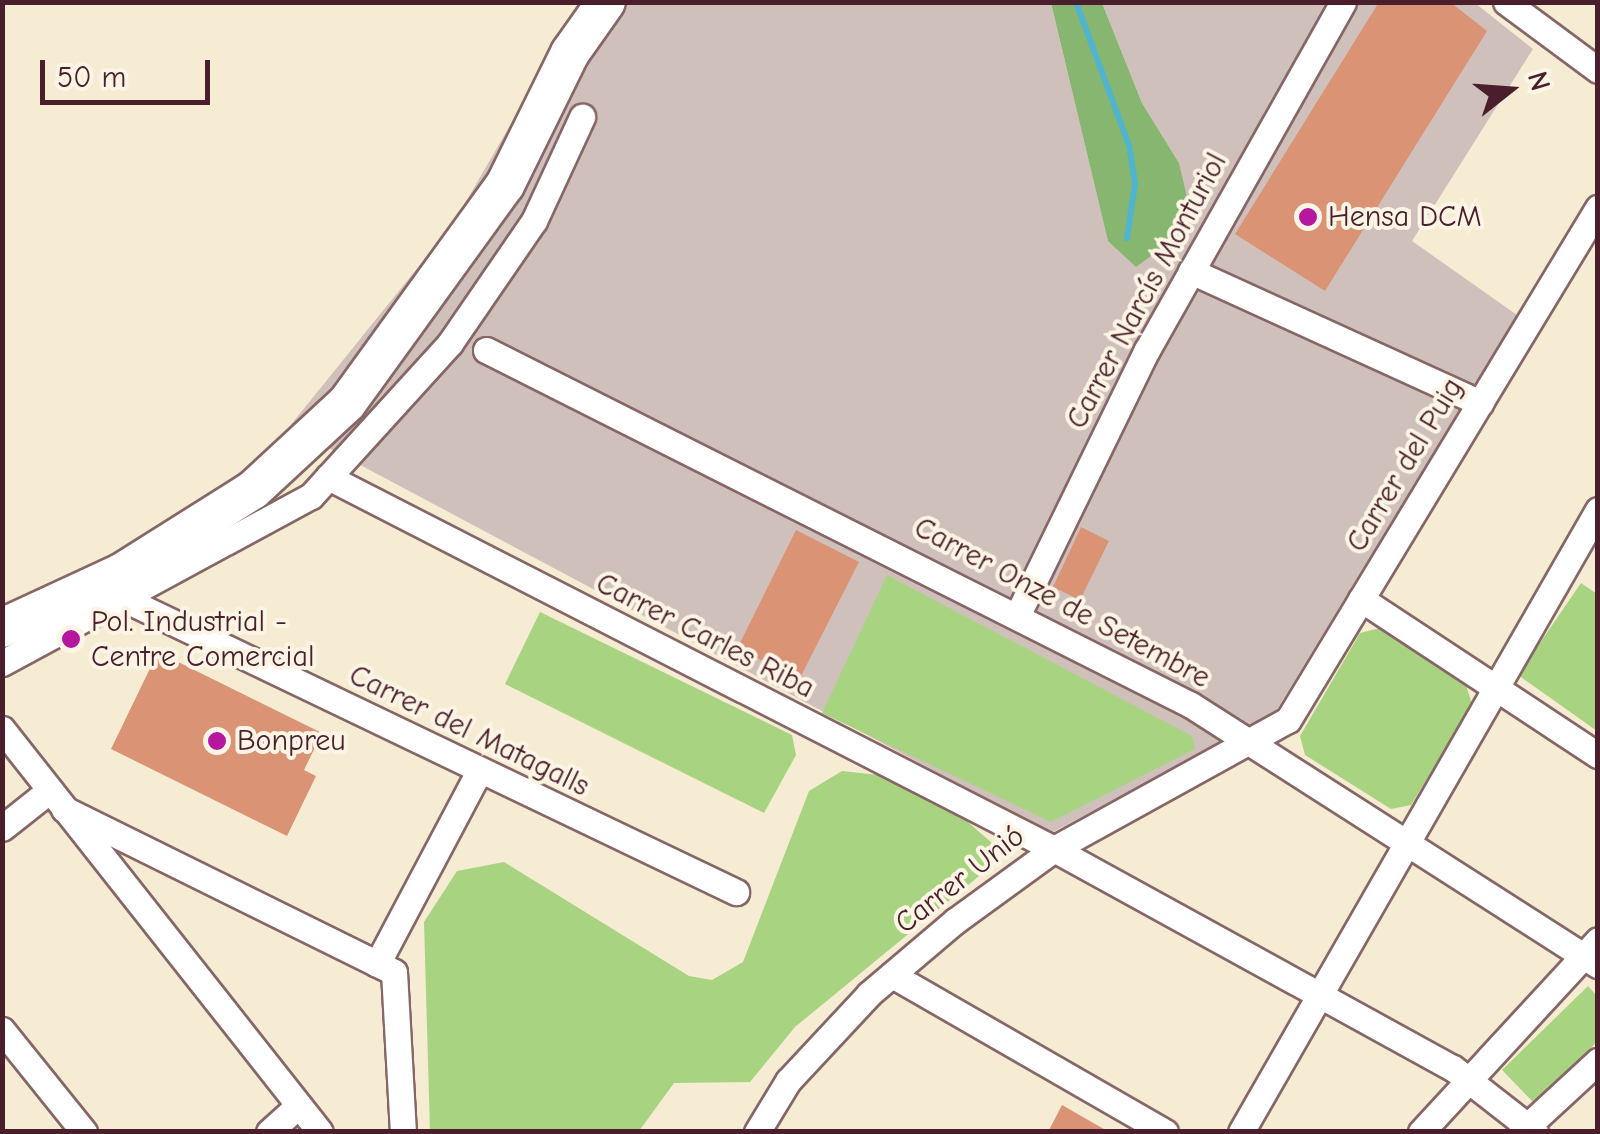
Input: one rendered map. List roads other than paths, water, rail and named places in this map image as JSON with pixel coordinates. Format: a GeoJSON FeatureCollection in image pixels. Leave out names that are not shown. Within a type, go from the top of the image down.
{"type":"FeatureCollection","features":[{"type":"Feature","properties":{"kind":"street"},"geometry":{"type":"LineString","coordinates":[[5,652],[120,573],[253,490],[347,403],[422,305],[505,185],[570,53],[606,2]]}},
{"type":"Feature","properties":{"kind":"street"},"geometry":{"type":"LineString","coordinates":[[1506,2],[1598,70]]}},
{"type":"Feature","properties":{"kind":"street","name":"Carrer Narcís Monturiol"},"geometry":{"type":"LineString","coordinates":[[1017,616],[1191,271],[1338,6]]}},
{"type":"Feature","properties":{"kind":"street"},"geometry":{"type":"LineString","coordinates":[[5,652],[122,598],[311,496],[450,343],[468,318],[534,222],[582,117]]}},
{"type":"Feature","properties":{"kind":"street","name":"Carrer del Puig"},"geometry":{"type":"LineString","coordinates":[[1253,743],[1288,720],[1598,208]]}},
{"type":"Feature","properties":{"kind":"street"},"geometry":{"type":"LineString","coordinates":[[1191,271],[1480,402]]}},
{"type":"Feature","properties":{"kind":"street"},"geometry":{"type":"LineString","coordinates":[[422,305],[468,318],[486,350]]}},
{"type":"Feature","properties":{"kind":"street","name":"Carrer Onze de Setembre"},"geometry":{"type":"LineString","coordinates":[[422,305],[450,343],[486,350],[1017,616],[1253,743],[1593,953]]}},
{"type":"Feature","properties":{"kind":"street","name":"Carrer Carles Riba"},"geometry":{"type":"LineString","coordinates":[[328,477],[1054,849],[1471,1082],[1528,1129]]}},
{"type":"Feature","properties":{"kind":"street"},"geometry":{"type":"LineString","coordinates":[[1241,1132],[1316,992],[1598,510]]}},
{"type":"Feature","properties":{"kind":"street","name":"Carrer del Matagalls"},"geometry":{"type":"LineString","coordinates":[[122,598],[478,773],[736,892]]}},
{"type":"Feature","properties":{"kind":"street"},"geometry":{"type":"LineString","coordinates":[[1361,599],[1598,755]]}},
{"type":"Feature","properties":{"kind":"street"},"geometry":{"type":"LineString","coordinates":[[2,730],[320,1132]]}},
{"type":"Feature","properties":{"kind":"street","name":"Carrer Unió"},"geometry":{"type":"LineString","coordinates":[[757,1132],[788,1081],[892,975],[1054,849],[1253,743]]}},
{"type":"Feature","properties":{"kind":"street"},"geometry":{"type":"LineString","coordinates":[[378,964],[478,773]]}},
{"type":"Feature","properties":{"kind":"street"},"geometry":{"type":"LineString","coordinates":[[2,828],[57,800]]}},
{"type":"Feature","properties":{"kind":"street"},"geometry":{"type":"LineString","coordinates":[[57,800],[394,972],[402,1132]]}},
{"type":"Feature","properties":{"kind":"street"},"geometry":{"type":"LineString","coordinates":[[1421,1132],[1593,953]]}},
{"type":"Feature","properties":{"kind":"street"},"geometry":{"type":"LineString","coordinates":[[892,975],[1165,1132]]}},
{"type":"Feature","properties":{"kind":"street"},"geometry":{"type":"LineString","coordinates":[[2,1030],[84,1132]]}},
{"type":"Feature","properties":{"kind":"street"},"geometry":{"type":"LineString","coordinates":[[1528,1129],[1598,1061]]}},
{"type":"Feature","properties":{"kind":"street"},"geometry":{"type":"LineString","coordinates":[[269,1132],[298,1107]]}},
{"type":"Feature","properties":{"kind":"waterway"},"geometry":{"type":"LineString","coordinates":[[1076,2],[1129,145],[1135,184],[1127,238]]}},
{"type":"Feature","properties":{"kind":"place","name":"Hensa DCM"},"geometry":{"type":"Point","coordinates":[1308,217]}},
{"type":"Feature","properties":{"kind":"place","name":"Pol. Industrial - Centre Comercial"},"geometry":{"type":"Point","coordinates":[71,639]}},
{"type":"Feature","properties":{"kind":"place","name":"Bonpreu"},"geometry":{"type":"Point","coordinates":[217,741]}}]}
